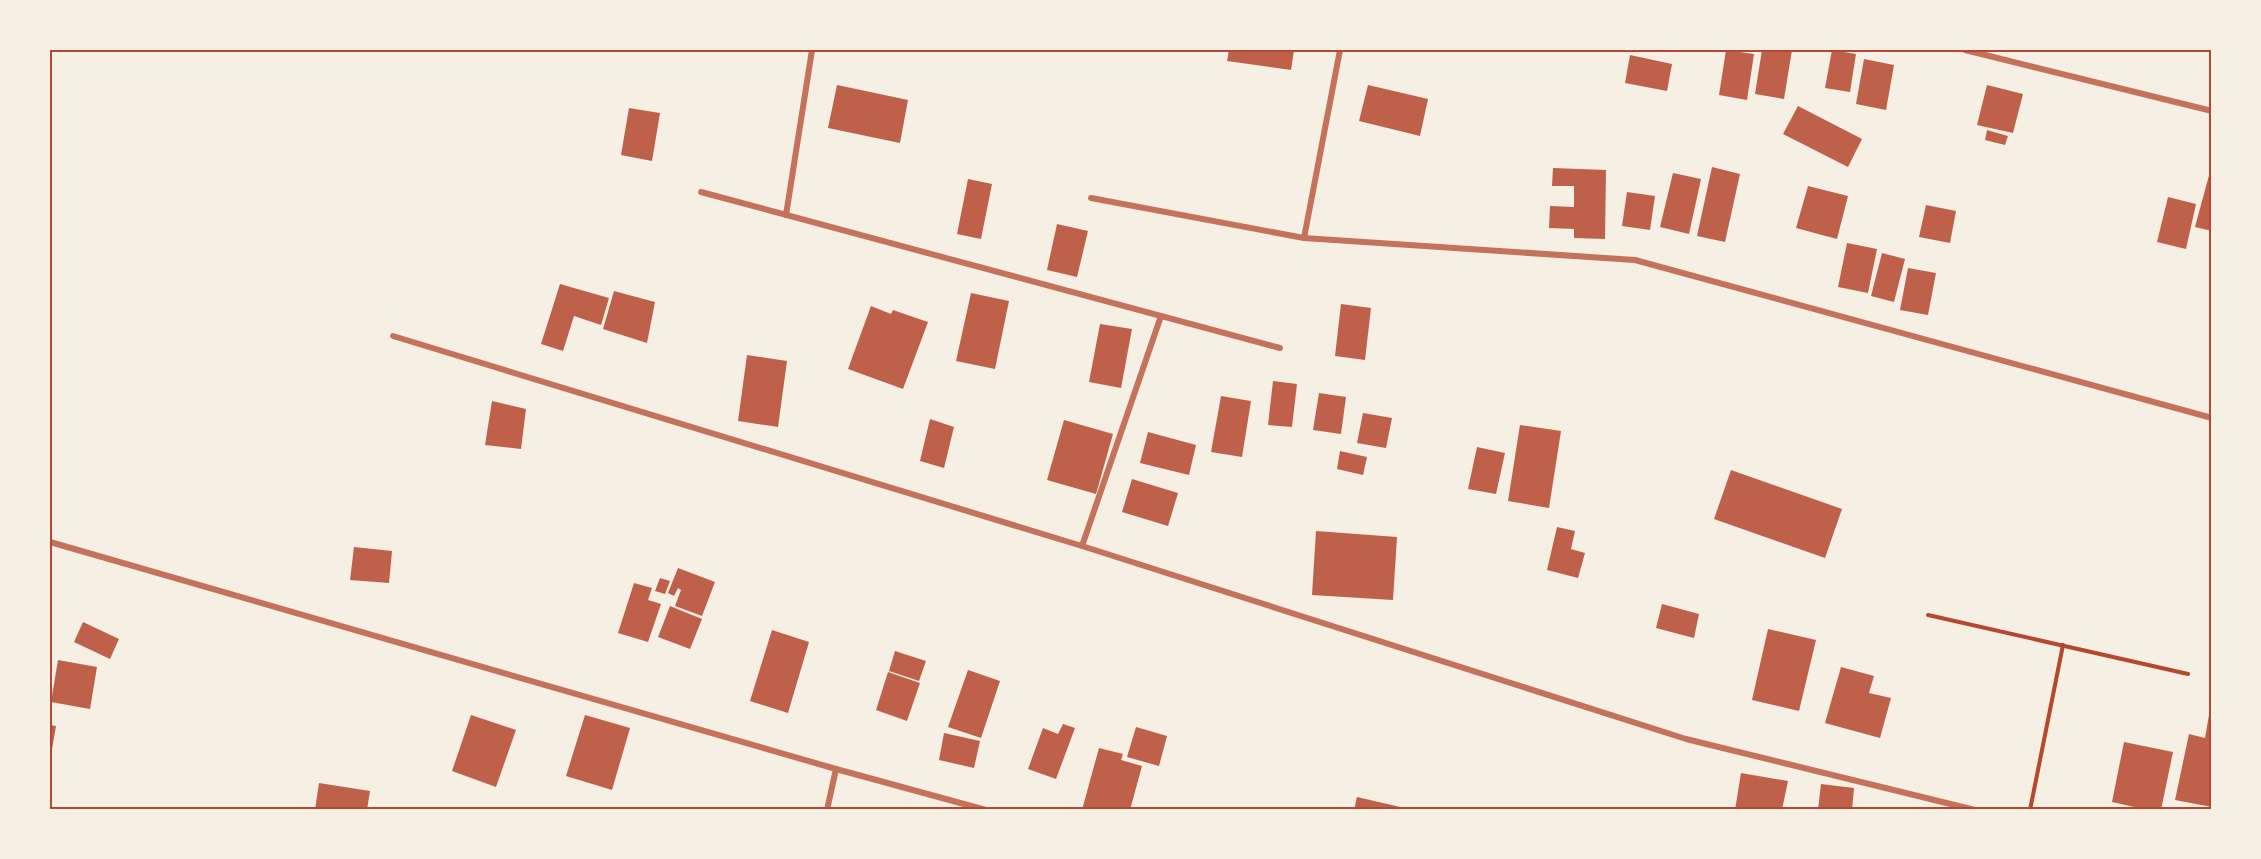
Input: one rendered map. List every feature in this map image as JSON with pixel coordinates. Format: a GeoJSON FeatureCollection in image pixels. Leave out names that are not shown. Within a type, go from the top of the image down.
{"type":"FeatureCollection","features":[{"type":"Feature","properties":{"kind":"street"},"geometry":{"type":"LineString","coordinates":[[786,215],[812,50]]}},
{"type":"Feature","properties":{"kind":"street"},"geometry":{"type":"LineString","coordinates":[[1304,238],[1340,50]]}},
{"type":"Feature","properties":{"kind":"street"},"geometry":{"type":"LineString","coordinates":[[1965,50],[2211,111]]}},
{"type":"Feature","properties":{"kind":"street"},"geometry":{"type":"LineString","coordinates":[[701,192],[1280,348]]}},
{"type":"Feature","properties":{"kind":"street"},"geometry":{"type":"LineString","coordinates":[[1091,198],[1304,238],[1635,260],[2211,418]]}},
{"type":"Feature","properties":{"kind":"street"},"geometry":{"type":"LineString","coordinates":[[1082,546],[1161,316]]}},
{"type":"Feature","properties":{"kind":"street"},"geometry":{"type":"LineString","coordinates":[[393,336],[1082,546],[1686,739],[1975,810]]}},
{"type":"Feature","properties":{"kind":"street"},"geometry":{"type":"LineString","coordinates":[[50,542],[836,769],[986,810]]}},
{"type":"Feature","properties":{"kind":"street"},"geometry":{"type":"LineString","coordinates":[[827,810],[836,769]]}},
{"type":"Feature","properties":{"kind":"path"},"geometry":{"type":"LineString","coordinates":[[1928,615],[2188,674]]}},
{"type":"Feature","properties":{"kind":"path"},"geometry":{"type":"LineString","coordinates":[[2030,810],[2063,645]]}},
{"type":"Feature","properties":{"kind":"building"},"geometry":{"type":"Polygon","coordinates":[[[1229,50],[1294,50],[1291,70],[1227,61],[1229,50]]]}},
{"type":"Feature","properties":{"kind":"building"},"geometry":{"type":"Polygon","coordinates":[[[1726,50],[1754,54],[1747,100],[1719,95],[1726,50]]]}},
{"type":"Feature","properties":{"kind":"building"},"geometry":{"type":"Polygon","coordinates":[[[1762,50],[1792,50],[1784,99],[1755,94],[1762,50]]]}},
{"type":"Feature","properties":{"kind":"building"},"geometry":{"type":"Polygon","coordinates":[[[1832,50],[1856,54],[1850,92],[1825,88],[1832,50]]]}},
{"type":"Feature","properties":{"kind":"building"},"geometry":{"type":"Polygon","coordinates":[[[1630,55],[1672,64],[1667,91],[1625,83],[1630,55]]]}},
{"type":"Feature","properties":{"kind":"building"},"geometry":{"type":"Polygon","coordinates":[[[1864,59],[1894,65],[1886,110],[1856,104],[1864,59]]]}},
{"type":"Feature","properties":{"kind":"building"},"geometry":{"type":"Polygon","coordinates":[[[837,85],[908,100],[900,143],[828,128],[837,85]]]}},
{"type":"Feature","properties":{"kind":"building"},"geometry":{"type":"Polygon","coordinates":[[[1368,85],[1428,99],[1420,136],[1359,121],[1368,85]]]}},
{"type":"Feature","properties":{"kind":"building"},"geometry":{"type":"Polygon","coordinates":[[[1987,85],[2023,94],[2013,133],[1977,125],[1987,85]]]}},
{"type":"Feature","properties":{"kind":"building"},"geometry":{"type":"Polygon","coordinates":[[[1798,106],[1862,139],[1848,167],[1783,134],[1798,106]]]}},
{"type":"Feature","properties":{"kind":"building"},"geometry":{"type":"Polygon","coordinates":[[[629,108],[660,113],[652,161],[621,155],[629,108]]]}},
{"type":"Feature","properties":{"kind":"building"},"geometry":{"type":"Polygon","coordinates":[[[1987,130],[2008,136],[2005,145],[1985,140],[1987,130]]]}},
{"type":"Feature","properties":{"kind":"building"},"geometry":{"type":"Polygon","coordinates":[[[1712,167],[1740,174],[1725,242],[1697,236],[1712,167]]]}},
{"type":"Feature","properties":{"kind":"building"},"geometry":{"type":"Polygon","coordinates":[[[1553,168],[1606,170],[1605,239],[1574,238],[1574,229],[1549,228],[1550,206],[1574,207],[1574,186],[1552,186],[1553,168]]]}},
{"type":"Feature","properties":{"kind":"building"},"geometry":{"type":"Polygon","coordinates":[[[2212,168],[2212,231],[2195,227],[2212,168]]]}},
{"type":"Feature","properties":{"kind":"building"},"geometry":{"type":"Polygon","coordinates":[[[1673,173],[1701,179],[1689,234],[1660,227],[1673,173]]]}},
{"type":"Feature","properties":{"kind":"building"},"geometry":{"type":"Polygon","coordinates":[[[968,179],[992,184],[981,239],[957,234],[968,179]]]}},
{"type":"Feature","properties":{"kind":"building"},"geometry":{"type":"Polygon","coordinates":[[[1808,186],[1848,196],[1837,239],[1796,228],[1808,186]]]}},
{"type":"Feature","properties":{"kind":"building"},"geometry":{"type":"Polygon","coordinates":[[[1627,192],[1655,196],[1650,230],[1622,226],[1627,192]]]}},
{"type":"Feature","properties":{"kind":"building"},"geometry":{"type":"Polygon","coordinates":[[[2168,197],[2196,204],[2186,249],[2157,242],[2168,197]]]}},
{"type":"Feature","properties":{"kind":"building"},"geometry":{"type":"Polygon","coordinates":[[[1926,205],[1956,211],[1950,243],[1919,237],[1926,205]]]}},
{"type":"Feature","properties":{"kind":"building"},"geometry":{"type":"Polygon","coordinates":[[[1057,224],[1088,231],[1077,277],[1047,270],[1057,224]]]}},
{"type":"Feature","properties":{"kind":"building"},"geometry":{"type":"Polygon","coordinates":[[[1847,243],[1877,249],[1868,293],[1838,287],[1847,243]]]}},
{"type":"Feature","properties":{"kind":"building"},"geometry":{"type":"Polygon","coordinates":[[[1882,253],[1905,259],[1894,302],[1871,296],[1882,253]]]}},
{"type":"Feature","properties":{"kind":"building"},"geometry":{"type":"Polygon","coordinates":[[[1908,268],[1936,273],[1928,315],[1900,310],[1908,268]]]}},
{"type":"Feature","properties":{"kind":"building"},"geometry":{"type":"Polygon","coordinates":[[[560,284],[609,298],[601,325],[574,316],[563,351],[541,344],[560,284]]]}},
{"type":"Feature","properties":{"kind":"building"},"geometry":{"type":"Polygon","coordinates":[[[614,291],[655,302],[647,343],[603,329],[614,291]]]}},
{"type":"Feature","properties":{"kind":"building"},"geometry":{"type":"Polygon","coordinates":[[[971,293],[1009,301],[995,369],[956,361],[971,293]]]}},
{"type":"Feature","properties":{"kind":"building"},"geometry":{"type":"Polygon","coordinates":[[[1341,304],[1371,308],[1365,360],[1335,356],[1341,304]]]}},
{"type":"Feature","properties":{"kind":"building"},"geometry":{"type":"Polygon","coordinates":[[[871,306],[891,314],[893,310],[928,322],[903,389],[848,369],[871,306]]]}},
{"type":"Feature","properties":{"kind":"building"},"geometry":{"type":"Polygon","coordinates":[[[1100,324],[1132,329],[1121,388],[1089,382],[1100,324]]]}},
{"type":"Feature","properties":{"kind":"building"},"geometry":{"type":"Polygon","coordinates":[[[747,355],[787,361],[778,427],[738,421],[747,355]]]}},
{"type":"Feature","properties":{"kind":"building"},"geometry":{"type":"Polygon","coordinates":[[[1273,381],[1297,384],[1292,427],[1268,425],[1273,381]]]}},
{"type":"Feature","properties":{"kind":"building"},"geometry":{"type":"Polygon","coordinates":[[[1319,393],[1346,397],[1341,434],[1313,430],[1319,393]]]}},
{"type":"Feature","properties":{"kind":"building"},"geometry":{"type":"Polygon","coordinates":[[[1221,396],[1251,401],[1242,457],[1211,452],[1221,396]]]}},
{"type":"Feature","properties":{"kind":"building"},"geometry":{"type":"Polygon","coordinates":[[[492,401],[526,409],[521,449],[485,445],[492,401]]]}},
{"type":"Feature","properties":{"kind":"building"},"geometry":{"type":"Polygon","coordinates":[[[1363,413],[1392,418],[1386,448],[1357,443],[1363,413]]]}},
{"type":"Feature","properties":{"kind":"building"},"geometry":{"type":"Polygon","coordinates":[[[930,419],[954,427],[944,468],[920,461],[930,419]]]}},
{"type":"Feature","properties":{"kind":"building"},"geometry":{"type":"Polygon","coordinates":[[[1064,420],[1113,434],[1096,494],[1047,480],[1064,420]]]}},
{"type":"Feature","properties":{"kind":"building"},"geometry":{"type":"Polygon","coordinates":[[[1520,425],[1561,431],[1549,508],[1508,501],[1520,425]]]}},
{"type":"Feature","properties":{"kind":"building"},"geometry":{"type":"Polygon","coordinates":[[[1148,432],[1196,445],[1189,475],[1140,463],[1148,432]]]}},
{"type":"Feature","properties":{"kind":"building"},"geometry":{"type":"Polygon","coordinates":[[[1477,447],[1505,453],[1496,494],[1468,489],[1477,447]]]}},
{"type":"Feature","properties":{"kind":"building"},"geometry":{"type":"Polygon","coordinates":[[[1340,451],[1367,457],[1363,475],[1337,469],[1340,451]]]}},
{"type":"Feature","properties":{"kind":"building"},"geometry":{"type":"Polygon","coordinates":[[[1731,470],[1842,509],[1825,558],[1714,519],[1731,470]]]}},
{"type":"Feature","properties":{"kind":"building"},"geometry":{"type":"Polygon","coordinates":[[[1132,479],[1178,493],[1168,526],[1122,512],[1132,479]]]}},
{"type":"Feature","properties":{"kind":"building"},"geometry":{"type":"Polygon","coordinates":[[[1557,527],[1575,531],[1571,549],[1585,553],[1578,578],[1547,570],[1557,527]]]}},
{"type":"Feature","properties":{"kind":"building"},"geometry":{"type":"Polygon","coordinates":[[[1316,531],[1397,537],[1393,600],[1312,595],[1316,531]]]}},
{"type":"Feature","properties":{"kind":"building"},"geometry":{"type":"Polygon","coordinates":[[[354,547],[392,551],[389,583],[350,580],[354,547]]]}},
{"type":"Feature","properties":{"kind":"building"},"geometry":{"type":"Polygon","coordinates":[[[678,568],[715,582],[702,616],[675,606],[681,590],[678,588],[674,596],[668,593],[678,568]]]}},
{"type":"Feature","properties":{"kind":"building"},"geometry":{"type":"Polygon","coordinates":[[[660,578],[670,581],[665,594],[655,591],[660,578]]]}},
{"type":"Feature","properties":{"kind":"building"},"geometry":{"type":"Polygon","coordinates":[[[634,583],[652,588],[648,600],[661,604],[648,642],[618,633],[634,583]]]}},
{"type":"Feature","properties":{"kind":"building"},"geometry":{"type":"Polygon","coordinates":[[[1662,604],[1699,614],[1694,638],[1656,628],[1662,604]]]}},
{"type":"Feature","properties":{"kind":"building"},"geometry":{"type":"Polygon","coordinates":[[[670,606],[702,619],[690,649],[658,637],[670,606]]]}},
{"type":"Feature","properties":{"kind":"building"},"geometry":{"type":"Polygon","coordinates":[[[83,622],[119,639],[110,659],[74,642],[83,622]]]}},
{"type":"Feature","properties":{"kind":"building"},"geometry":{"type":"Polygon","coordinates":[[[1768,629],[1816,640],[1799,711],[1752,700],[1768,629]]]}},
{"type":"Feature","properties":{"kind":"building"},"geometry":{"type":"Polygon","coordinates":[[[772,630],[809,642],[788,713],[750,701],[772,630]]]}},
{"type":"Feature","properties":{"kind":"building"},"geometry":{"type":"Polygon","coordinates":[[[895,651],[926,661],[919,681],[889,671],[895,651]]]}},
{"type":"Feature","properties":{"kind":"building"},"geometry":{"type":"Polygon","coordinates":[[[58,660],[97,667],[90,709],[51,702],[58,660]]]}},
{"type":"Feature","properties":{"kind":"building"},"geometry":{"type":"Polygon","coordinates":[[[1841,667],[1874,676],[1869,693],[1891,698],[1880,738],[1825,723],[1841,667]]]}},
{"type":"Feature","properties":{"kind":"building"},"geometry":{"type":"Polygon","coordinates":[[[968,670],[1000,681],[981,738],[948,727],[968,670]]]}},
{"type":"Feature","properties":{"kind":"building"},"geometry":{"type":"Polygon","coordinates":[[[888,672],[920,683],[907,721],[876,710],[888,672]]]}},
{"type":"Feature","properties":{"kind":"building"},"geometry":{"type":"Polygon","coordinates":[[[2210,709],[2212,709],[2212,807],[2175,800],[2189,734],[2205,738],[2210,709]]]}},
{"type":"Feature","properties":{"kind":"building"},"geometry":{"type":"Polygon","coordinates":[[[471,715],[516,730],[496,787],[452,771],[471,715]]]}},
{"type":"Feature","properties":{"kind":"building"},"geometry":{"type":"Polygon","coordinates":[[[585,715],[630,728],[612,790],[566,776],[585,715]]]}},
{"type":"Feature","properties":{"kind":"building"},"geometry":{"type":"Polygon","coordinates":[[[1063,724],[1075,728],[1056,779],[1028,769],[1043,728],[1058,734],[1063,724]]]}},
{"type":"Feature","properties":{"kind":"building"},"geometry":{"type":"Polygon","coordinates":[[[50,725],[56,726],[51,755],[50,755],[50,725]]]}},
{"type":"Feature","properties":{"kind":"building"},"geometry":{"type":"Polygon","coordinates":[[[1136,727],[1167,736],[1159,766],[1127,757],[1136,727]]]}},
{"type":"Feature","properties":{"kind":"building"},"geometry":{"type":"Polygon","coordinates":[[[944,733],[980,741],[974,768],[939,760],[944,733]]]}},
{"type":"Feature","properties":{"kind":"building"},"geometry":{"type":"Polygon","coordinates":[[[2124,742],[2173,752],[2161,810],[2148,810],[2112,802],[2124,742]]]}},
{"type":"Feature","properties":{"kind":"building"},"geometry":{"type":"Polygon","coordinates":[[[1099,748],[1123,754],[1121,760],[1142,766],[1130,810],[1082,810],[1099,748]]]}},
{"type":"Feature","properties":{"kind":"building"},"geometry":{"type":"Polygon","coordinates":[[[1741,773],[1788,781],[1782,810],[1735,810],[1741,773]]]}},
{"type":"Feature","properties":{"kind":"building"},"geometry":{"type":"Polygon","coordinates":[[[319,783],[370,791],[367,810],[315,810],[319,783]]]}},
{"type":"Feature","properties":{"kind":"building"},"geometry":{"type":"Polygon","coordinates":[[[1821,784],[1854,788],[1852,810],[1818,810],[1821,784]]]}},
{"type":"Feature","properties":{"kind":"building"},"geometry":{"type":"Polygon","coordinates":[[[1357,797],[1409,809],[1354,810],[1357,797]]]}}]}
